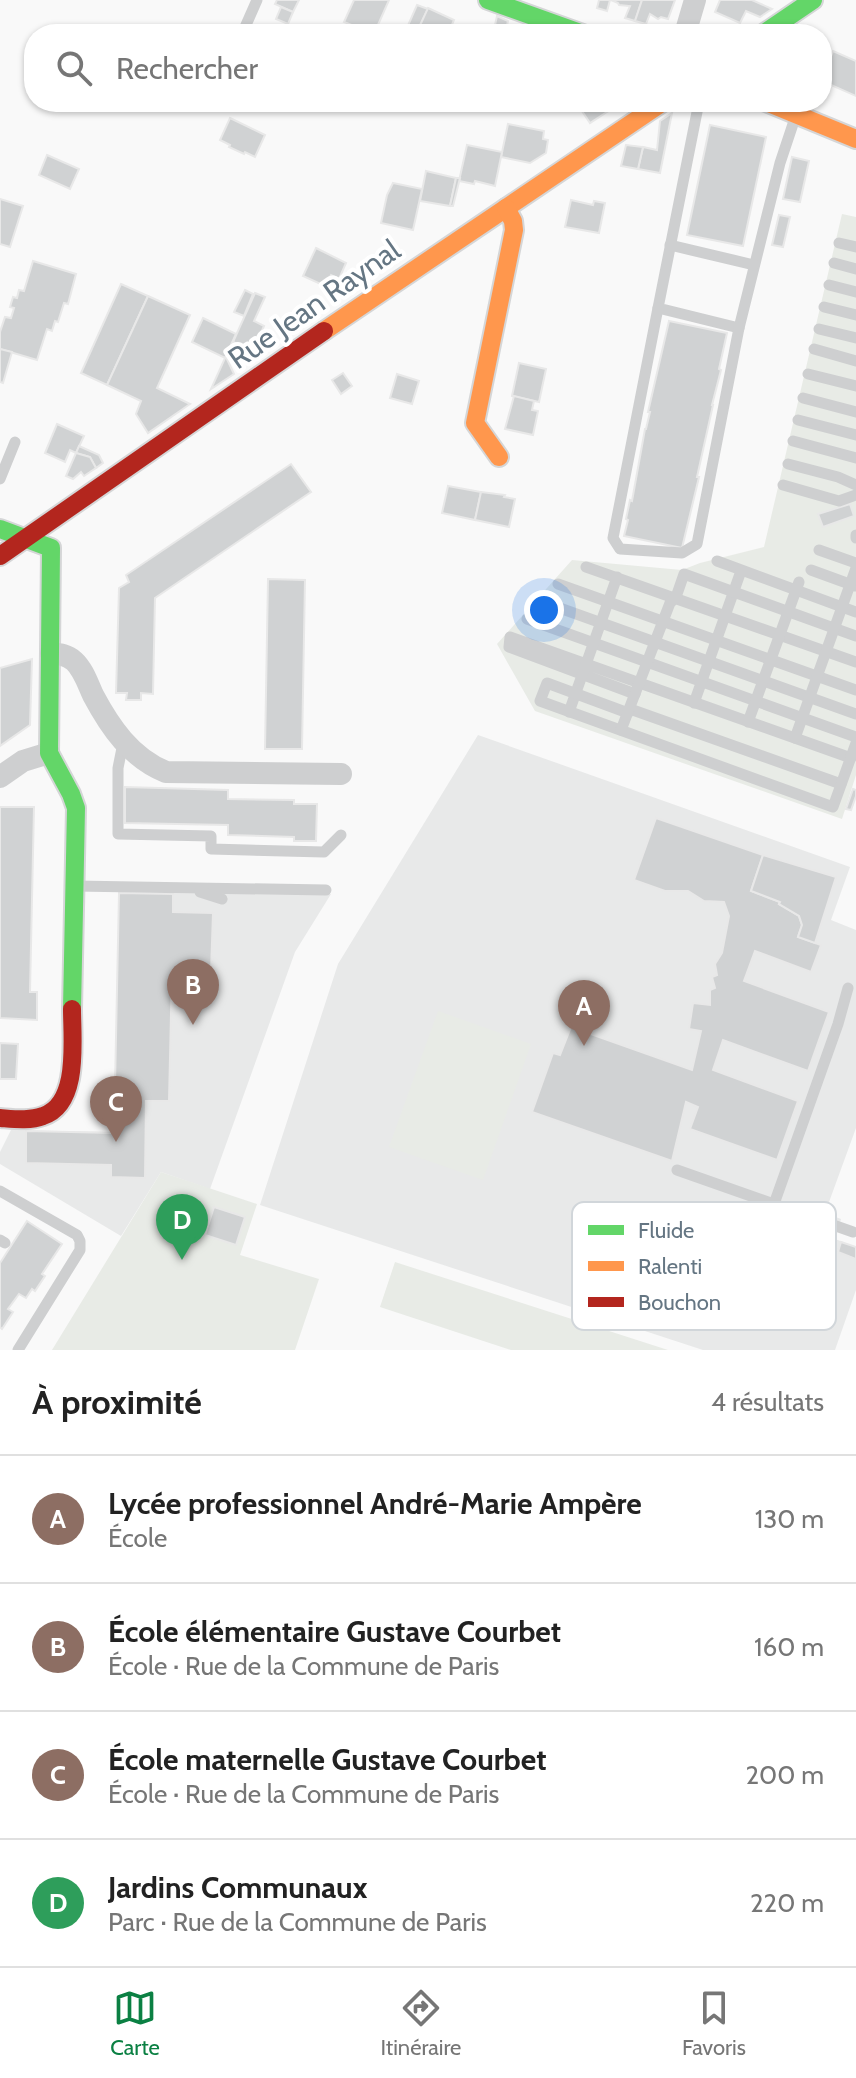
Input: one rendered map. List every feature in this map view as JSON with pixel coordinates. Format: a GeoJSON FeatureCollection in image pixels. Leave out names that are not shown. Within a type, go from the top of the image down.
{"type":"FeatureCollection","features":[{"type":"Feature","properties":{"kind":"street"},"geometry":{"type":"LineString","coordinates":[[488,0],[555,24]]}},
{"type":"Feature","properties":{"kind":"street"},"geometry":{"type":"LineString","coordinates":[[688,24],[695,0]]}},
{"type":"Feature","properties":{"kind":"street"},"geometry":{"type":"LineString","coordinates":[[778,24],[813,0]]}},
{"type":"Feature","properties":{"kind":"street","name":"Rue Jean Raynal"},"geometry":{"type":"LineString","coordinates":[[0,556],[397,281],[648,112]]}},
{"type":"Feature","properties":{"kind":"street"},"geometry":{"type":"LineString","coordinates":[[790,112],[856,139]]}},
{"type":"Feature","properties":{"kind":"street"},"geometry":{"type":"LineString","coordinates":[[499,457],[475,423],[514,230],[506,208]]}},
{"type":"Feature","properties":{"kind":"street"},"geometry":{"type":"LineString","coordinates":[[0,529],[51,548],[49,753],[72,794],[76,808],[71,1078],[59,1107],[47,1117],[0,1118]]}},
{"type":"Feature","properties":{"kind":"street"},"geometry":{"type":"LineString","coordinates":[[51,653],[64,654],[77,663],[123,742],[150,766],[166,772],[341,774]]}},
{"type":"Feature","properties":{"kind":"street"},"geometry":{"type":"LineString","coordinates":[[0,777],[23,761],[49,753]]}},
{"type":"Feature","properties":{"kind":"lane"},"geometry":{"type":"LineString","coordinates":[[246,24],[257,0]]}},
{"type":"Feature","properties":{"kind":"lane"},"geometry":{"type":"LineString","coordinates":[[697,112],[613,538],[620,549],[682,553],[697,544],[739,328],[780,163],[797,115]]}},
{"type":"Feature","properties":{"kind":"lane"},"geometry":{"type":"LineString","coordinates":[[839,243],[856,247]]}},
{"type":"Feature","properties":{"kind":"lane"},"geometry":{"type":"LineString","coordinates":[[670,245],[754,265]]}},
{"type":"Feature","properties":{"kind":"lane"},"geometry":{"type":"LineString","coordinates":[[834,263],[856,269]]}},
{"type":"Feature","properties":{"kind":"lane"},"geometry":{"type":"LineString","coordinates":[[829,285],[856,292]]}},
{"type":"Feature","properties":{"kind":"lane"},"geometry":{"type":"LineString","coordinates":[[824,307],[856,315]]}},
{"type":"Feature","properties":{"kind":"lane"},"geometry":{"type":"LineString","coordinates":[[658,308],[739,328]]}},
{"type":"Feature","properties":{"kind":"lane"},"geometry":{"type":"LineString","coordinates":[[819,329],[856,338]]}},
{"type":"Feature","properties":{"kind":"lane"},"geometry":{"type":"LineString","coordinates":[[814,349],[856,361]]}},
{"type":"Feature","properties":{"kind":"lane"},"geometry":{"type":"LineString","coordinates":[[808,374],[856,386]]}},
{"type":"Feature","properties":{"kind":"lane"},"geometry":{"type":"LineString","coordinates":[[803,398],[856,412]]}},
{"type":"Feature","properties":{"kind":"lane"},"geometry":{"type":"LineString","coordinates":[[798,420],[856,435]]}},
{"type":"Feature","properties":{"kind":"lane"},"geometry":{"type":"LineString","coordinates":[[793,441],[856,458]]}},
{"type":"Feature","properties":{"kind":"lane"},"geometry":{"type":"LineString","coordinates":[[0,479],[15,442]]}},
{"type":"Feature","properties":{"kind":"lane"},"geometry":{"type":"LineString","coordinates":[[788,464],[856,485]]}},
{"type":"Feature","properties":{"kind":"lane"},"geometry":{"type":"LineString","coordinates":[[783,485],[839,501],[856,495]]}},
{"type":"Feature","properties":{"kind":"lane"},"geometry":{"type":"LineString","coordinates":[[795,738],[842,607],[853,586],[856,566],[819,550]]}},
{"type":"Feature","properties":{"kind":"lane"},"geometry":{"type":"LineString","coordinates":[[717,561],[797,586],[856,612]]}},
{"type":"Feature","properties":{"kind":"lane"},"geometry":{"type":"LineString","coordinates":[[586,567],[856,662]]}},
{"type":"Feature","properties":{"kind":"lane"},"geometry":{"type":"LineString","coordinates":[[811,570],[853,586]]}},
{"type":"Feature","properties":{"kind":"lane"},"geometry":{"type":"LineString","coordinates":[[694,703],[741,571]]}},
{"type":"Feature","properties":{"kind":"lane"},"geometry":{"type":"LineString","coordinates":[[621,730],[684,574],[856,636]]}},
{"type":"Feature","properties":{"kind":"lane"},"geometry":{"type":"LineString","coordinates":[[569,712],[617,577]]}},
{"type":"Feature","properties":{"kind":"lane"},"geometry":{"type":"LineString","coordinates":[[558,584],[856,690]]}},
{"type":"Feature","properties":{"kind":"lane"},"geometry":{"type":"LineString","coordinates":[[748,722],[797,586]]}},
{"type":"Feature","properties":{"kind":"lane"},"geometry":{"type":"LineString","coordinates":[[540,601],[856,714]]}},
{"type":"Feature","properties":{"kind":"lane"},"geometry":{"type":"LineString","coordinates":[[527,619],[856,740],[851,758],[833,807],[540,701],[547,683],[841,784]]}},
{"type":"Feature","properties":{"kind":"lane"},"geometry":{"type":"LineString","coordinates":[[584,669],[509,647],[510,637],[638,689],[694,703],[851,758]]}},
{"type":"Feature","properties":{"kind":"lane"},"geometry":{"type":"LineString","coordinates":[[123,742],[118,768],[118,834],[211,836],[211,849],[324,852],[341,835]]}},
{"type":"Feature","properties":{"kind":"lane"},"geometry":{"type":"LineString","coordinates":[[74,886],[326,890]]}},
{"type":"Feature","properties":{"kind":"lane"},"geometry":{"type":"LineString","coordinates":[[189,888],[222,899]]}},
{"type":"Feature","properties":{"kind":"lane"},"geometry":{"type":"LineString","coordinates":[[775,1202],[848,988]]}},
{"type":"Feature","properties":{"kind":"lane"},"geometry":{"type":"LineString","coordinates":[[677,1170],[768,1202]]}},
{"type":"Feature","properties":{"kind":"lane"},"geometry":{"type":"LineString","coordinates":[[0,1191],[77,1235],[80,1241],[80,1250],[18,1350]]}},
{"type":"Feature","properties":{"kind":"shaded area"},"geometry":{"type":"Polygon","coordinates":[[[842,214],[856,217],[856,775],[842,819],[535,711],[497,644],[572,560],[682,570],[764,547],[842,214]]]}},
{"type":"Feature","properties":{"kind":"shaded area"},"geometry":{"type":"Polygon","coordinates":[[[478,735],[850,867],[831,920],[856,930],[856,1128],[829,1202],[572,1202],[572,1307],[260,1205],[338,964],[478,735]]]}},
{"type":"Feature","properties":{"kind":"shaded area"},"geometry":{"type":"Polygon","coordinates":[[[119,893],[331,894],[295,952],[210,1189],[161,1172],[121,1236],[0,1164],[0,1152],[11,1130],[114,1132],[119,893]]]}},
{"type":"Feature","properties":{"kind":"shaded area"},"geometry":{"type":"Polygon","coordinates":[[[438,1011],[531,1044],[483,1180],[389,1147],[438,1011]]]}},
{"type":"Feature","properties":{"kind":"shaded area"},"geometry":{"type":"Polygon","coordinates":[[[161,1172],[257,1204],[240,1255],[319,1279],[295,1350],[52,1350],[161,1172]]]}},
{"type":"Feature","properties":{"kind":"shaded area"},"geometry":{"type":"Polygon","coordinates":[[[836,1217],[841,1219],[836,1236],[836,1217]]]}},
{"type":"Feature","properties":{"kind":"shaded area"},"geometry":{"type":"Polygon","coordinates":[[[836,1239],[856,1247],[856,1290],[835,1350],[703,1350],[642,1330],[836,1330],[836,1239]]]}},
{"type":"Feature","properties":{"kind":"shaded area"},"geometry":{"type":"Polygon","coordinates":[[[395,1262],[572,1319],[572,1330],[606,1330],[668,1350],[511,1350],[380,1307],[395,1262]]]}},
{"type":"Feature","properties":{"kind":"building"},"geometry":{"type":"Polygon","coordinates":[[[277,0],[299,0],[293,12],[275,4],[277,0]]]}},
{"type":"Feature","properties":{"kind":"building"},"geometry":{"type":"Polygon","coordinates":[[[354,0],[389,0],[378,24],[344,22],[354,0]]]}},
{"type":"Feature","properties":{"kind":"building"},"geometry":{"type":"Polygon","coordinates":[[[599,0],[610,0],[607,11],[597,8],[599,0]]]}},
{"type":"Feature","properties":{"kind":"building"},"geometry":{"type":"Polygon","coordinates":[[[611,0],[642,0],[635,21],[625,18],[630,6],[611,0]]]}},
{"type":"Feature","properties":{"kind":"building"},"geometry":{"type":"Polygon","coordinates":[[[642,0],[675,0],[668,19],[658,19],[650,14],[646,24],[635,21],[642,0]]]}},
{"type":"Feature","properties":{"kind":"building"},"geometry":{"type":"Polygon","coordinates":[[[720,0],[752,0],[772,9],[760,17],[746,11],[740,23],[715,12],[720,0]]]}},
{"type":"Feature","properties":{"kind":"building"},"geometry":{"type":"Polygon","coordinates":[[[417,5],[428,9],[421,24],[409,24],[417,5]]]}},
{"type":"Feature","properties":{"kind":"building"},"geometry":{"type":"Polygon","coordinates":[[[281,7],[293,12],[288,24],[276,19],[281,7]]]}},
{"type":"Feature","properties":{"kind":"building"},"geometry":{"type":"Polygon","coordinates":[[[428,8],[454,20],[452,24],[421,24],[428,8]]]}},
{"type":"Feature","properties":{"kind":"building"},"geometry":{"type":"Polygon","coordinates":[[[497,16],[508,21],[507,24],[495,24],[497,16]]]}},
{"type":"Feature","properties":{"kind":"building"},"geometry":{"type":"Polygon","coordinates":[[[833,51],[856,61],[856,96],[832,85],[833,51]]]}},
{"type":"Feature","properties":{"kind":"building"},"geometry":{"type":"Polygon","coordinates":[[[583,112],[607,112],[590,123],[583,112]]]}},
{"type":"Feature","properties":{"kind":"building"},"geometry":{"type":"Polygon","coordinates":[[[672,113],[660,173],[638,169],[643,147],[657,150],[660,121],[672,113]]]}},
{"type":"Feature","properties":{"kind":"building"},"geometry":{"type":"Polygon","coordinates":[[[230,118],[265,135],[255,157],[220,140],[230,118]]]}},
{"type":"Feature","properties":{"kind":"building"},"geometry":{"type":"Polygon","coordinates":[[[508,124],[544,131],[543,139],[548,140],[546,153],[530,163],[501,157],[508,124]]]}},
{"type":"Feature","properties":{"kind":"building"},"geometry":{"type":"Polygon","coordinates":[[[710,125],[766,137],[743,246],[687,235],[710,125]]]}},
{"type":"Feature","properties":{"kind":"building"},"geometry":{"type":"Polygon","coordinates":[[[467,145],[502,152],[495,186],[459,181],[467,145]]]}},
{"type":"Feature","properties":{"kind":"building"},"geometry":{"type":"Polygon","coordinates":[[[626,145],[643,147],[638,169],[621,166],[626,145]]]}},
{"type":"Feature","properties":{"kind":"building"},"geometry":{"type":"Polygon","coordinates":[[[47,155],[79,169],[70,189],[39,175],[47,155]]]}},
{"type":"Feature","properties":{"kind":"building"},"geometry":{"type":"Polygon","coordinates":[[[792,157],[809,161],[800,202],[783,199],[792,157]]]}},
{"type":"Feature","properties":{"kind":"building"},"geometry":{"type":"Polygon","coordinates":[[[426,171],[456,178],[450,206],[420,201],[426,171]]]}},
{"type":"Feature","properties":{"kind":"building"},"geometry":{"type":"Polygon","coordinates":[[[456,178],[460,178],[453,206],[450,206],[456,178]]]}},
{"type":"Feature","properties":{"kind":"building"},"geometry":{"type":"Polygon","coordinates":[[[393,183],[422,189],[413,230],[381,223],[393,183]]]}},
{"type":"Feature","properties":{"kind":"building"},"geometry":{"type":"Polygon","coordinates":[[[0,199],[23,206],[10,247],[0,244],[0,199]]]}},
{"type":"Feature","properties":{"kind":"building"},"geometry":{"type":"Polygon","coordinates":[[[571,200],[593,205],[594,201],[605,203],[599,233],[565,227],[571,200]]]}},
{"type":"Feature","properties":{"kind":"building"},"geometry":{"type":"Polygon","coordinates":[[[779,215],[790,217],[783,247],[772,245],[779,215]]]}},
{"type":"Feature","properties":{"kind":"building"},"geometry":{"type":"Polygon","coordinates":[[[316,248],[346,263],[339,279],[331,275],[325,286],[303,276],[316,248]]]}},
{"type":"Feature","properties":{"kind":"building"},"geometry":{"type":"Polygon","coordinates":[[[33,261],[76,274],[68,304],[64,303],[52,331],[47,329],[37,360],[0,349],[0,332],[5,317],[11,318],[13,297],[17,298],[19,290],[24,291],[33,261]]]}},
{"type":"Feature","properties":{"kind":"building"},"geometry":{"type":"Polygon","coordinates":[[[121,284],[148,296],[107,385],[81,373],[121,284]]]}},
{"type":"Feature","properties":{"kind":"building"},"geometry":{"type":"Polygon","coordinates":[[[245,290],[253,294],[244,316],[234,312],[245,290]]]}},
{"type":"Feature","properties":{"kind":"building"},"geometry":{"type":"Polygon","coordinates":[[[255,293],[265,297],[254,321],[264,326],[253,351],[233,342],[255,293]]]}},
{"type":"Feature","properties":{"kind":"building"},"geometry":{"type":"Polygon","coordinates":[[[148,296],[190,315],[157,388],[190,404],[148,433],[136,414],[141,401],[107,385],[148,296]]]}},
{"type":"Feature","properties":{"kind":"building"},"geometry":{"type":"Polygon","coordinates":[[[203,318],[236,334],[225,358],[192,342],[203,318]]]}},
{"type":"Feature","properties":{"kind":"building"},"geometry":{"type":"Polygon","coordinates":[[[669,321],[727,333],[682,548],[624,536],[669,321]]]}},
{"type":"Feature","properties":{"kind":"building"},"geometry":{"type":"Polygon","coordinates":[[[0,349],[12,352],[3,383],[0,382],[0,349]]]}},
{"type":"Feature","properties":{"kind":"building"},"geometry":{"type":"Polygon","coordinates":[[[225,358],[234,374],[211,389],[225,358]]]}},
{"type":"Feature","properties":{"kind":"building"},"geometry":{"type":"Polygon","coordinates":[[[519,363],[546,369],[539,402],[512,396],[519,363]]]}},
{"type":"Feature","properties":{"kind":"building"},"geometry":{"type":"Polygon","coordinates":[[[343,373],[352,386],[341,394],[332,380],[343,373]]]}},
{"type":"Feature","properties":{"kind":"building"},"geometry":{"type":"Polygon","coordinates":[[[397,374],[419,381],[412,404],[390,398],[397,374]]]}},
{"type":"Feature","properties":{"kind":"building"},"geometry":{"type":"Polygon","coordinates":[[[514,396],[534,401],[532,410],[538,411],[533,435],[505,429],[514,396]]]}},
{"type":"Feature","properties":{"kind":"building"},"geometry":{"type":"Polygon","coordinates":[[[57,424],[84,436],[76,453],[70,450],[65,462],[45,453],[57,424]]]}},
{"type":"Feature","properties":{"kind":"building"},"geometry":{"type":"Polygon","coordinates":[[[79,446],[99,455],[103,463],[96,468],[90,457],[76,453],[79,446]]]}},
{"type":"Feature","properties":{"kind":"building"},"geometry":{"type":"Polygon","coordinates":[[[76,453],[90,457],[96,468],[84,476],[81,472],[73,479],[66,476],[76,453]]]}},
{"type":"Feature","properties":{"kind":"building"},"geometry":{"type":"Polygon","coordinates":[[[291,464],[311,492],[155,598],[153,694],[141,693],[141,700],[126,700],[127,693],[116,693],[119,588],[129,582],[126,575],[291,464]]]}},
{"type":"Feature","properties":{"kind":"building"},"geometry":{"type":"Polygon","coordinates":[[[448,486],[481,492],[475,520],[442,513],[448,486]]]}},
{"type":"Feature","properties":{"kind":"building"},"geometry":{"type":"Polygon","coordinates":[[[481,492],[515,499],[509,527],[475,520],[481,492]]]}},
{"type":"Feature","properties":{"kind":"building"},"geometry":{"type":"Polygon","coordinates":[[[850,504],[854,516],[823,527],[818,514],[850,504]]]}},
{"type":"Feature","properties":{"kind":"building"},"geometry":{"type":"Polygon","coordinates":[[[268,579],[305,580],[302,749],[265,749],[268,579]]]}},
{"type":"Feature","properties":{"kind":"building"},"geometry":{"type":"Polygon","coordinates":[[[32,659],[30,725],[0,746],[0,668],[32,659]]]}},
{"type":"Feature","properties":{"kind":"building"},"geometry":{"type":"Polygon","coordinates":[[[125,787],[228,790],[228,799],[294,800],[294,804],[317,804],[316,841],[294,841],[294,837],[228,835],[228,825],[125,823],[125,787]]]}},
{"type":"Feature","properties":{"kind":"building"},"geometry":{"type":"Polygon","coordinates":[[[853,789],[856,796],[851,810],[846,809],[853,789]]]}},
{"type":"Feature","properties":{"kind":"building"},"geometry":{"type":"Polygon","coordinates":[[[0,807],[34,807],[30,992],[37,992],[37,1020],[0,1018],[0,807]]]}},
{"type":"Feature","properties":{"kind":"building"},"geometry":{"type":"Polygon","coordinates":[[[656,818],[763,855],[751,891],[780,902],[799,916],[802,925],[798,937],[821,945],[811,972],[755,951],[744,981],[829,1012],[808,1071],[723,1040],[713,1070],[798,1101],[777,1160],[690,1129],[698,1107],[686,1102],[672,1161],[532,1112],[553,1053],[560,1055],[571,1027],[692,1070],[701,1031],[689,1029],[693,1003],[710,1005],[710,990],[715,988],[712,977],[717,975],[715,964],[722,953],[729,916],[724,902],[704,901],[688,891],[665,891],[634,880],[656,818]]]}},
{"type":"Feature","properties":{"kind":"building"},"geometry":{"type":"Polygon","coordinates":[[[763,855],[836,877],[815,943],[798,937],[802,925],[799,916],[780,902],[751,891],[763,855]]]}},
{"type":"Feature","properties":{"kind":"building"},"geometry":{"type":"Polygon","coordinates":[[[119,893],[173,894],[173,912],[213,913],[211,972],[172,971],[169,1101],[146,1101],[145,1178],[111,1177],[111,1165],[26,1163],[26,1131],[114,1133],[119,893]]]}},
{"type":"Feature","properties":{"kind":"building"},"geometry":{"type":"Polygon","coordinates":[[[0,1043],[18,1044],[16,1079],[0,1079],[0,1043]]]}},
{"type":"Feature","properties":{"kind":"building"},"geometry":{"type":"Polygon","coordinates":[[[214,1207],[245,1217],[236,1245],[205,1235],[214,1207]]]}},
{"type":"Feature","properties":{"kind":"building"},"geometry":{"type":"Polygon","coordinates":[[[27,1221],[62,1244],[35,1291],[32,1289],[26,1298],[19,1294],[8,1309],[13,1312],[2,1329],[0,1263],[27,1221]]]}},
{"type":"Feature","properties":{"kind":"building"},"geometry":{"type":"Polygon","coordinates":[[[841,1242],[856,1247],[856,1259],[838,1252],[841,1242]]]}},
{"type":"Feature","properties":{"kind":"traffic: fast"},"geometry":{"type":"LineString","coordinates":[[488,0],[555,24]]}},
{"type":"Feature","properties":{"kind":"traffic: fast"},"geometry":{"type":"LineString","coordinates":[[778,24],[813,0]]}},
{"type":"Feature","properties":{"kind":"traffic: fast"},"geometry":{"type":"LineString","coordinates":[[0,529],[51,548],[49,753],[76,808],[72,1009]]}},
{"type":"Feature","properties":{"kind":"traffic: slow"},"geometry":{"type":"LineString","coordinates":[[324,331],[648,112]]}},
{"type":"Feature","properties":{"kind":"traffic: slow"},"geometry":{"type":"LineString","coordinates":[[790,112],[856,139]]}},
{"type":"Feature","properties":{"kind":"traffic: slow"},"geometry":{"type":"LineString","coordinates":[[499,457],[475,423],[514,230],[506,208]]}},
{"type":"Feature","properties":{"kind":"traffic: jam"},"geometry":{"type":"LineString","coordinates":[[0,556],[324,331]]}},
{"type":"Feature","properties":{"kind":"traffic: jam"},"geometry":{"type":"LineString","coordinates":[[0,1118],[38,1118],[55,1109],[63,1099],[73,1053],[72,1009]]}},
{"type":"Feature","properties":{"kind":"place","name":"École élémentaire Gustave Courbet"},"geometry":{"type":"Point","coordinates":[193,1025]}},
{"type":"Feature","properties":{"kind":"place","name":"Lycée professionnel André-Marie Ampère"},"geometry":{"type":"Point","coordinates":[584,1046]}},
{"type":"Feature","properties":{"kind":"place","name":"École maternelle Gustave Courbet"},"geometry":{"type":"Point","coordinates":[116,1142]}},
{"type":"Feature","properties":{"kind":"place","name":"Jardins Communaux"},"geometry":{"type":"Point","coordinates":[182,1260]}}]}
